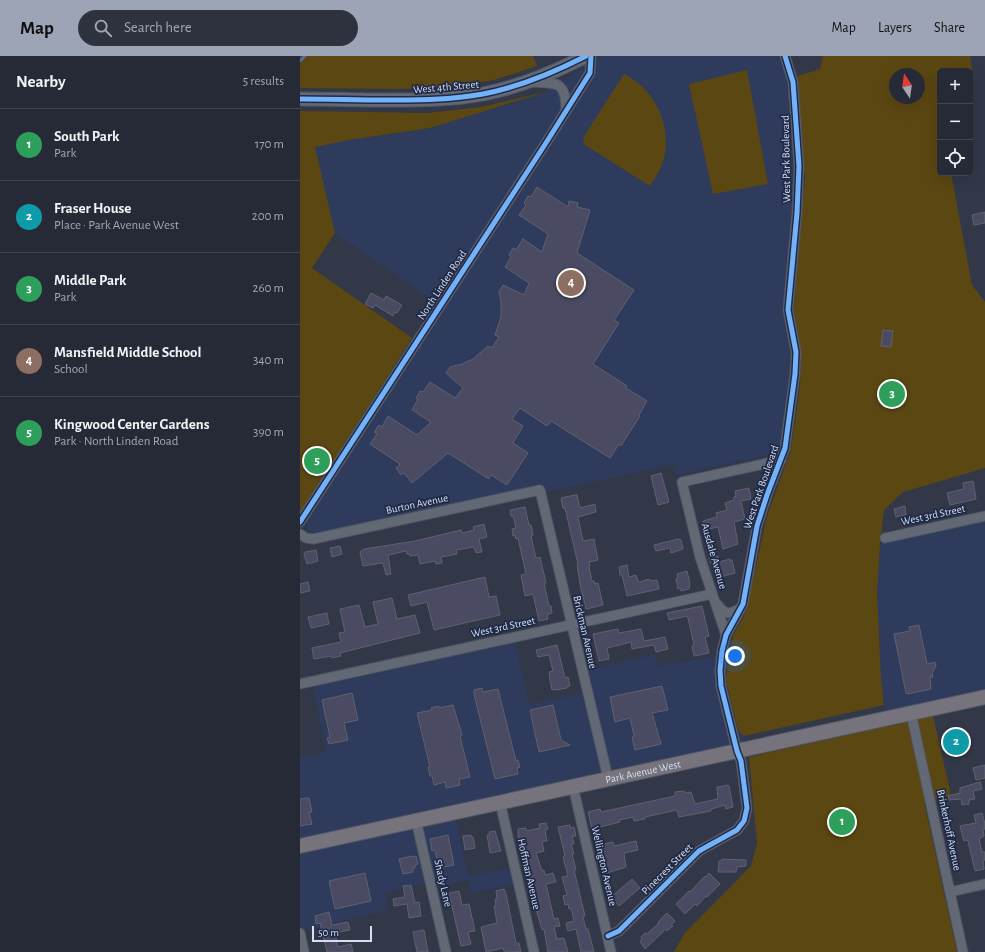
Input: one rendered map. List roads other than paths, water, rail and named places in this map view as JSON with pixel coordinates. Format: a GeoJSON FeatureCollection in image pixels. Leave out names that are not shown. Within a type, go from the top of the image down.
{"type":"FeatureCollection","features":[{"type":"Feature","properties":{"kind":"main road","name":"West 4th Street"},"geometry":{"type":"LineString","coordinates":[[300,99],[426,100],[483,94],[529,82],[565,67],[586,56]]}},
{"type":"Feature","properties":{"kind":"main road","name":"Park Avenue West"},"geometry":{"type":"LineString","coordinates":[[300,846],[985,697]]}},
{"type":"Feature","properties":{"kind":"street","name":"North Linden Road"},"geometry":{"type":"LineString","coordinates":[[300,522],[590,73],[591,56]]}},
{"type":"Feature","properties":{"kind":"street","name":"West Park Boulevard"},"geometry":{"type":"LineString","coordinates":[[737,751],[721,686],[720,670],[722,651],[726,635],[741,608],[744,599],[757,526],[766,495],[781,460],[787,440],[795,374],[796,352],[789,320],[788,304],[799,176],[793,82],[785,56]]}},
{"type":"Feature","properties":{"kind":"street"},"geometry":{"type":"LineString","coordinates":[[529,82],[555,84],[560,87],[566,96],[566,110]]}},
{"type":"Feature","properties":{"kind":"street","name":"Ausdale Avenue"},"geometry":{"type":"LineString","coordinates":[[726,635],[700,557],[682,482],[781,460]]}},
{"type":"Feature","properties":{"kind":"street","name":"Burton Avenue"},"geometry":{"type":"LineString","coordinates":[[300,534],[306,538],[313,539],[540,490]]}},
{"type":"Feature","properties":{"kind":"street","name":"Brickman Avenue"},"geometry":{"type":"LineString","coordinates":[[540,490],[608,778]]}},
{"type":"Feature","properties":{"kind":"street","name":"West 3rd Street"},"geometry":{"type":"LineString","coordinates":[[886,538],[985,516]]}},
{"type":"Feature","properties":{"kind":"street"},"geometry":{"type":"LineString","coordinates":[[713,598],[724,612],[733,612],[741,608]]}},
{"type":"Feature","properties":{"kind":"street","name":"West 3rd Street"},"geometry":{"type":"LineString","coordinates":[[300,684],[571,624],[713,598]]}},
{"type":"Feature","properties":{"kind":"street","name":"Brinkerhoff Avenue"},"geometry":{"type":"LineString","coordinates":[[911,713],[963,952]]}},
{"type":"Feature","properties":{"kind":"street","name":"Pinecrest Street"},"geometry":{"type":"LineString","coordinates":[[608,936],[619,931],[699,851],[728,835],[742,825],[746,817],[747,808],[741,761],[737,751]]}},
{"type":"Feature","properties":{"kind":"street","name":"Wellington Avenue"},"geometry":{"type":"LineString","coordinates":[[573,786],[611,952]]}},
{"type":"Feature","properties":{"kind":"street","name":"Hoffman Avenue"},"geometry":{"type":"LineString","coordinates":[[500,802],[534,952]]}},
{"type":"Feature","properties":{"kind":"street","name":"Shady Lane"},"geometry":{"type":"LineString","coordinates":[[416,820],[446,952]]}},
{"type":"Feature","properties":{"kind":"street"},"geometry":{"type":"LineString","coordinates":[[950,892],[985,884]]}},
{"type":"Feature","properties":{"kind":"street"},"geometry":{"type":"LineString","coordinates":[[300,933],[304,952]]}},
{"type":"Feature","properties":{"kind":"waterway"},"geometry":{"type":"LineString","coordinates":[[300,61],[305,56]]}},
{"type":"Feature","properties":{"kind":"place","name":"Mansfield Middle School"},"geometry":{"type":"Point","coordinates":[571,283]}},
{"type":"Feature","properties":{"kind":"place","name":"Middle Park"},"geometry":{"type":"Point","coordinates":[892,394]}},
{"type":"Feature","properties":{"kind":"place","name":"Kingwood Center Gardens"},"geometry":{"type":"Point","coordinates":[317,461]}},
{"type":"Feature","properties":{"kind":"place","name":"Fraser House"},"geometry":{"type":"Point","coordinates":[956,742]}},
{"type":"Feature","properties":{"kind":"place","name":"South Park"},"geometry":{"type":"Point","coordinates":[842,822]}}]}
